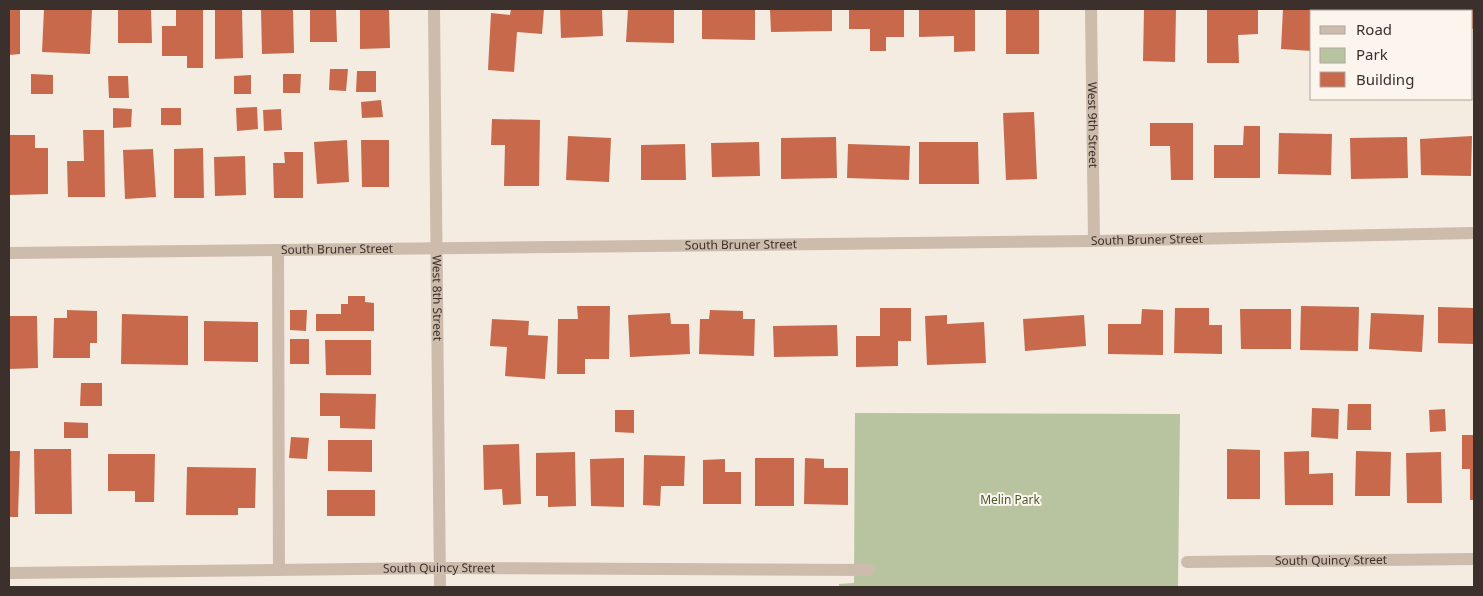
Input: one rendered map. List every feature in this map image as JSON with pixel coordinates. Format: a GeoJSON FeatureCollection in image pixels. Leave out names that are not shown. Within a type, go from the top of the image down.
{"type":"FeatureCollection","features":[{"type":"Feature","properties":{"kind":"street","name":"West 8th Street"},"geometry":{"type":"LineString","coordinates":[[434,9],[440,587]]}},
{"type":"Feature","properties":{"kind":"street","name":"West 9th Street"},"geometry":{"type":"LineString","coordinates":[[1091,9],[1094,241]]}},
{"type":"Feature","properties":{"kind":"street","name":"South Bruner Street"},"geometry":{"type":"LineString","coordinates":[[9,252],[1094,241],[1474,233]]}},
{"type":"Feature","properties":{"kind":"street"},"geometry":{"type":"LineString","coordinates":[[278,250],[279,570]]}},
{"type":"Feature","properties":{"kind":"street","name":"South Quincy Street"},"geometry":{"type":"LineString","coordinates":[[1187,562],[1474,560]]}},
{"type":"Feature","properties":{"kind":"street","name":"South Quincy Street"},"geometry":{"type":"LineString","coordinates":[[9,573],[440,568],[869,570]]}},
{"type":"Feature","properties":{"kind":"green space","name":"Melin Park"},"geometry":{"type":"Polygon","coordinates":[[[855,413],[1180,414],[1178,587],[839,587],[839,584],[854,583],[855,413]]]}},
{"type":"Feature","properties":{"kind":"building"},"geometry":{"type":"Polygon","coordinates":[[[9,9],[20,9],[20,54],[9,55],[9,9]]]}},
{"type":"Feature","properties":{"kind":"building"},"geometry":{"type":"Polygon","coordinates":[[[44,9],[92,9],[90,54],[42,52],[44,9]]]}},
{"type":"Feature","properties":{"kind":"building"},"geometry":{"type":"Polygon","coordinates":[[[118,9],[151,9],[152,43],[118,43],[118,9]]]}},
{"type":"Feature","properties":{"kind":"building"},"geometry":{"type":"Polygon","coordinates":[[[176,9],[203,9],[203,68],[187,68],[187,56],[162,56],[162,26],[176,26],[176,9]]]}},
{"type":"Feature","properties":{"kind":"building"},"geometry":{"type":"Polygon","coordinates":[[[215,9],[242,9],[243,58],[215,59],[215,9]]]}},
{"type":"Feature","properties":{"kind":"building"},"geometry":{"type":"Polygon","coordinates":[[[261,9],[293,9],[294,53],[262,54],[261,9]]]}},
{"type":"Feature","properties":{"kind":"building"},"geometry":{"type":"Polygon","coordinates":[[[310,9],[336,9],[337,42],[310,42],[310,9]]]}},
{"type":"Feature","properties":{"kind":"building"},"geometry":{"type":"Polygon","coordinates":[[[360,9],[389,9],[390,48],[360,49],[360,9]]]}},
{"type":"Feature","properties":{"kind":"building"},"geometry":{"type":"Polygon","coordinates":[[[511,9],[544,9],[542,34],[517,32],[514,72],[488,70],[491,13],[510,15],[511,9]]]}},
{"type":"Feature","properties":{"kind":"building"},"geometry":{"type":"Polygon","coordinates":[[[560,9],[602,9],[603,36],[561,38],[560,9]]]}},
{"type":"Feature","properties":{"kind":"building"},"geometry":{"type":"Polygon","coordinates":[[[628,9],[674,9],[674,43],[626,42],[628,9]]]}},
{"type":"Feature","properties":{"kind":"building"},"geometry":{"type":"Polygon","coordinates":[[[702,9],[755,9],[755,40],[702,39],[702,9]]]}},
{"type":"Feature","properties":{"kind":"building"},"geometry":{"type":"Polygon","coordinates":[[[770,9],[832,9],[832,31],[771,32],[770,9]]]}},
{"type":"Feature","properties":{"kind":"building"},"geometry":{"type":"Polygon","coordinates":[[[849,9],[904,9],[904,37],[886,37],[886,51],[870,51],[870,29],[849,29],[849,9]]]}},
{"type":"Feature","properties":{"kind":"building"},"geometry":{"type":"Polygon","coordinates":[[[919,9],[975,9],[975,51],[954,52],[954,36],[919,37],[919,9]]]}},
{"type":"Feature","properties":{"kind":"building"},"geometry":{"type":"Polygon","coordinates":[[[1006,9],[1039,9],[1039,54],[1006,54],[1006,9]]]}},
{"type":"Feature","properties":{"kind":"building"},"geometry":{"type":"Polygon","coordinates":[[[1144,9],[1176,9],[1175,62],[1143,61],[1144,9]]]}},
{"type":"Feature","properties":{"kind":"building"},"geometry":{"type":"Polygon","coordinates":[[[1207,9],[1258,9],[1258,34],[1238,35],[1239,63],[1207,63],[1207,9]]]}},
{"type":"Feature","properties":{"kind":"building"},"geometry":{"type":"Polygon","coordinates":[[[1283,9],[1329,9],[1310,10],[1310,51],[1281,49],[1283,9]]]}},
{"type":"Feature","properties":{"kind":"building"},"geometry":{"type":"Polygon","coordinates":[[[1352,9],[1408,9],[1408,10],[1352,9]]]}},
{"type":"Feature","properties":{"kind":"building"},"geometry":{"type":"Polygon","coordinates":[[[1474,9],[1474,29],[1473,10],[1422,10],[1474,9]]]}},
{"type":"Feature","properties":{"kind":"building"},"geometry":{"type":"Polygon","coordinates":[[[330,69],[348,69],[346,91],[329,90],[330,69]]]}},
{"type":"Feature","properties":{"kind":"building"},"geometry":{"type":"Polygon","coordinates":[[[357,71],[376,71],[376,92],[356,92],[357,71]]]}},
{"type":"Feature","properties":{"kind":"building"},"geometry":{"type":"Polygon","coordinates":[[[31,74],[53,75],[53,94],[31,94],[31,74]]]}},
{"type":"Feature","properties":{"kind":"building"},"geometry":{"type":"Polygon","coordinates":[[[283,74],[301,74],[300,93],[283,93],[283,74]]]}},
{"type":"Feature","properties":{"kind":"building"},"geometry":{"type":"Polygon","coordinates":[[[251,75],[251,94],[234,94],[234,76],[251,75]]]}},
{"type":"Feature","properties":{"kind":"building"},"geometry":{"type":"Polygon","coordinates":[[[108,76],[128,76],[129,98],[109,98],[108,76]]]}},
{"type":"Feature","properties":{"kind":"building"},"geometry":{"type":"Polygon","coordinates":[[[381,100],[383,117],[362,118],[361,102],[381,100]]]}},
{"type":"Feature","properties":{"kind":"building"},"geometry":{"type":"Polygon","coordinates":[[[257,107],[258,129],[237,131],[236,108],[257,107]]]}},
{"type":"Feature","properties":{"kind":"building"},"geometry":{"type":"Polygon","coordinates":[[[113,108],[132,109],[131,127],[113,128],[113,108]]]}},
{"type":"Feature","properties":{"kind":"building"},"geometry":{"type":"Polygon","coordinates":[[[161,108],[181,108],[181,125],[161,125],[161,108]]]}},
{"type":"Feature","properties":{"kind":"building"},"geometry":{"type":"Polygon","coordinates":[[[281,109],[282,130],[264,131],[263,110],[281,109]]]}},
{"type":"Feature","properties":{"kind":"building"},"geometry":{"type":"Polygon","coordinates":[[[1034,112],[1037,179],[1006,180],[1003,113],[1034,112]]]}},
{"type":"Feature","properties":{"kind":"building"},"geometry":{"type":"Polygon","coordinates":[[[492,119],[540,120],[539,186],[504,186],[505,145],[491,145],[492,119]]]}},
{"type":"Feature","properties":{"kind":"building"},"geometry":{"type":"Polygon","coordinates":[[[1150,123],[1193,123],[1193,180],[1171,180],[1170,146],[1150,146],[1150,123]]]}},
{"type":"Feature","properties":{"kind":"building"},"geometry":{"type":"Polygon","coordinates":[[[1244,126],[1260,126],[1260,178],[1214,178],[1214,145],[1243,145],[1244,126]]]}},
{"type":"Feature","properties":{"kind":"building"},"geometry":{"type":"Polygon","coordinates":[[[83,130],[104,130],[105,197],[68,197],[67,161],[84,161],[83,130]]]}},
{"type":"Feature","properties":{"kind":"building"},"geometry":{"type":"Polygon","coordinates":[[[1279,133],[1332,134],[1331,175],[1278,174],[1279,133]]]}},
{"type":"Feature","properties":{"kind":"building"},"geometry":{"type":"Polygon","coordinates":[[[9,135],[35,135],[35,148],[48,148],[48,194],[9,195],[9,135]]]}},
{"type":"Feature","properties":{"kind":"building"},"geometry":{"type":"Polygon","coordinates":[[[568,136],[611,138],[609,182],[566,180],[568,136]]]}},
{"type":"Feature","properties":{"kind":"building"},"geometry":{"type":"Polygon","coordinates":[[[1472,136],[1471,176],[1421,175],[1420,139],[1472,136]]]}},
{"type":"Feature","properties":{"kind":"building"},"geometry":{"type":"Polygon","coordinates":[[[836,137],[837,178],[781,179],[781,138],[836,137]]]}},
{"type":"Feature","properties":{"kind":"building"},"geometry":{"type":"Polygon","coordinates":[[[1407,137],[1408,178],[1351,179],[1350,138],[1407,137]]]}},
{"type":"Feature","properties":{"kind":"building"},"geometry":{"type":"Polygon","coordinates":[[[347,140],[349,182],[317,184],[314,142],[347,140]]]}},
{"type":"Feature","properties":{"kind":"building"},"geometry":{"type":"Polygon","coordinates":[[[361,140],[389,140],[389,187],[362,187],[361,140]]]}},
{"type":"Feature","properties":{"kind":"building"},"geometry":{"type":"Polygon","coordinates":[[[759,142],[760,176],[712,177],[711,143],[759,142]]]}},
{"type":"Feature","properties":{"kind":"building"},"geometry":{"type":"Polygon","coordinates":[[[919,142],[978,142],[979,184],[919,184],[919,142]]]}},
{"type":"Feature","properties":{"kind":"building"},"geometry":{"type":"Polygon","coordinates":[[[685,144],[686,180],[641,180],[641,145],[685,144]]]}},
{"type":"Feature","properties":{"kind":"building"},"geometry":{"type":"Polygon","coordinates":[[[848,144],[910,146],[909,180],[847,178],[848,144]]]}},
{"type":"Feature","properties":{"kind":"building"},"geometry":{"type":"Polygon","coordinates":[[[203,148],[204,198],[174,198],[174,149],[203,148]]]}},
{"type":"Feature","properties":{"kind":"building"},"geometry":{"type":"Polygon","coordinates":[[[153,149],[156,197],[125,199],[123,150],[153,149]]]}},
{"type":"Feature","properties":{"kind":"building"},"geometry":{"type":"Polygon","coordinates":[[[284,152],[303,152],[303,198],[274,198],[273,163],[285,163],[284,152]]]}},
{"type":"Feature","properties":{"kind":"building"},"geometry":{"type":"Polygon","coordinates":[[[245,156],[246,195],[215,196],[214,157],[245,156]]]}},
{"type":"Feature","properties":{"kind":"building"},"geometry":{"type":"Polygon","coordinates":[[[348,296],[365,296],[365,302],[374,303],[374,331],[316,331],[316,314],[341,314],[341,304],[348,304],[348,296]]]}},
{"type":"Feature","properties":{"kind":"building"},"geometry":{"type":"Polygon","coordinates":[[[577,306],[610,306],[609,359],[585,359],[585,374],[557,374],[558,319],[578,319],[577,306]]]}},
{"type":"Feature","properties":{"kind":"building"},"geometry":{"type":"Polygon","coordinates":[[[1301,306],[1359,307],[1358,351],[1300,350],[1301,306]]]}},
{"type":"Feature","properties":{"kind":"building"},"geometry":{"type":"Polygon","coordinates":[[[1438,307],[1474,308],[1474,344],[1438,343],[1438,307]]]}},
{"type":"Feature","properties":{"kind":"building"},"geometry":{"type":"Polygon","coordinates":[[[880,308],[911,308],[911,341],[898,341],[898,366],[856,367],[856,336],[880,336],[880,308]]]}},
{"type":"Feature","properties":{"kind":"building"},"geometry":{"type":"Polygon","coordinates":[[[1175,308],[1209,308],[1209,325],[1222,325],[1222,354],[1174,353],[1175,308]]]}},
{"type":"Feature","properties":{"kind":"building"},"geometry":{"type":"Polygon","coordinates":[[[1142,309],[1163,310],[1163,355],[1108,354],[1108,324],[1141,324],[1142,309]]]}},
{"type":"Feature","properties":{"kind":"building"},"geometry":{"type":"Polygon","coordinates":[[[1240,309],[1291,309],[1291,349],[1241,349],[1240,309]]]}},
{"type":"Feature","properties":{"kind":"building"},"geometry":{"type":"Polygon","coordinates":[[[67,310],[97,311],[97,343],[90,343],[90,358],[53,358],[54,318],[67,318],[67,310]]]}},
{"type":"Feature","properties":{"kind":"building"},"geometry":{"type":"Polygon","coordinates":[[[290,310],[307,310],[306,331],[290,330],[290,310]]]}},
{"type":"Feature","properties":{"kind":"building"},"geometry":{"type":"Polygon","coordinates":[[[710,310],[743,311],[743,319],[755,319],[754,356],[699,354],[700,319],[709,319],[710,310]]]}},
{"type":"Feature","properties":{"kind":"building"},"geometry":{"type":"Polygon","coordinates":[[[670,313],[671,324],[689,324],[690,354],[630,357],[628,315],[670,313]]]}},
{"type":"Feature","properties":{"kind":"building"},"geometry":{"type":"Polygon","coordinates":[[[1371,313],[1424,315],[1422,352],[1369,349],[1371,313]]]}},
{"type":"Feature","properties":{"kind":"building"},"geometry":{"type":"Polygon","coordinates":[[[122,314],[188,316],[188,365],[121,364],[122,314]]]}},
{"type":"Feature","properties":{"kind":"building"},"geometry":{"type":"Polygon","coordinates":[[[947,315],[947,324],[984,322],[986,363],[927,365],[925,316],[947,315]]]}},
{"type":"Feature","properties":{"kind":"building"},"geometry":{"type":"Polygon","coordinates":[[[1084,315],[1086,346],[1025,351],[1023,319],[1084,315]]]}},
{"type":"Feature","properties":{"kind":"building"},"geometry":{"type":"Polygon","coordinates":[[[9,316],[37,316],[38,368],[9,369],[9,316]]]}},
{"type":"Feature","properties":{"kind":"building"},"geometry":{"type":"Polygon","coordinates":[[[492,319],[529,321],[528,335],[548,336],[545,379],[505,376],[507,347],[490,346],[492,319]]]}},
{"type":"Feature","properties":{"kind":"building"},"geometry":{"type":"Polygon","coordinates":[[[204,321],[258,322],[258,362],[204,361],[204,321]]]}},
{"type":"Feature","properties":{"kind":"building"},"geometry":{"type":"Polygon","coordinates":[[[837,325],[838,356],[774,357],[773,326],[837,325]]]}},
{"type":"Feature","properties":{"kind":"building"},"geometry":{"type":"Polygon","coordinates":[[[290,339],[309,339],[309,364],[290,364],[290,339]]]}},
{"type":"Feature","properties":{"kind":"building"},"geometry":{"type":"Polygon","coordinates":[[[325,340],[371,340],[371,375],[326,375],[325,340]]]}},
{"type":"Feature","properties":{"kind":"building"},"geometry":{"type":"Polygon","coordinates":[[[81,383],[102,383],[102,406],[80,406],[81,383]]]}},
{"type":"Feature","properties":{"kind":"building"},"geometry":{"type":"Polygon","coordinates":[[[320,393],[376,394],[375,429],[340,428],[340,416],[320,416],[320,393]]]}},
{"type":"Feature","properties":{"kind":"building"},"geometry":{"type":"Polygon","coordinates":[[[1348,404],[1371,404],[1371,430],[1347,430],[1348,404]]]}},
{"type":"Feature","properties":{"kind":"building"},"geometry":{"type":"Polygon","coordinates":[[[1312,408],[1339,409],[1338,439],[1311,437],[1312,408]]]}},
{"type":"Feature","properties":{"kind":"building"},"geometry":{"type":"Polygon","coordinates":[[[1445,409],[1446,431],[1430,432],[1429,410],[1445,409]]]}},
{"type":"Feature","properties":{"kind":"building"},"geometry":{"type":"Polygon","coordinates":[[[615,410],[634,410],[634,433],[615,432],[615,410]]]}},
{"type":"Feature","properties":{"kind":"building"},"geometry":{"type":"Polygon","coordinates":[[[64,422],[88,423],[88,438],[64,438],[64,422]]]}},
{"type":"Feature","properties":{"kind":"building"},"geometry":{"type":"Polygon","coordinates":[[[1462,435],[1474,435],[1474,500],[1470,500],[1470,469],[1462,469],[1462,435]]]}},
{"type":"Feature","properties":{"kind":"building"},"geometry":{"type":"Polygon","coordinates":[[[291,437],[309,438],[307,459],[289,458],[291,437]]]}},
{"type":"Feature","properties":{"kind":"building"},"geometry":{"type":"Polygon","coordinates":[[[328,440],[372,440],[372,472],[328,471],[328,440]]]}},
{"type":"Feature","properties":{"kind":"building"},"geometry":{"type":"Polygon","coordinates":[[[519,444],[521,504],[503,505],[502,489],[484,490],[483,445],[519,444]]]}},
{"type":"Feature","properties":{"kind":"building"},"geometry":{"type":"Polygon","coordinates":[[[34,449],[71,449],[72,514],[35,514],[34,449]]]}},
{"type":"Feature","properties":{"kind":"building"},"geometry":{"type":"Polygon","coordinates":[[[1227,449],[1260,450],[1260,499],[1227,499],[1227,449]]]}},
{"type":"Feature","properties":{"kind":"building"},"geometry":{"type":"Polygon","coordinates":[[[9,451],[20,451],[18,517],[9,517],[9,451]]]}},
{"type":"Feature","properties":{"kind":"building"},"geometry":{"type":"Polygon","coordinates":[[[1309,451],[1309,474],[1333,473],[1333,505],[1285,505],[1284,452],[1309,451]]]}},
{"type":"Feature","properties":{"kind":"building"},"geometry":{"type":"Polygon","coordinates":[[[1356,451],[1391,452],[1390,496],[1355,496],[1356,451]]]}},
{"type":"Feature","properties":{"kind":"building"},"geometry":{"type":"Polygon","coordinates":[[[575,452],[576,506],[548,507],[548,496],[536,496],[536,453],[575,452]]]}},
{"type":"Feature","properties":{"kind":"building"},"geometry":{"type":"Polygon","coordinates":[[[1441,452],[1442,503],[1407,503],[1406,453],[1441,452]]]}},
{"type":"Feature","properties":{"kind":"building"},"geometry":{"type":"Polygon","coordinates":[[[108,454],[155,454],[154,502],[135,502],[135,491],[108,491],[108,454]]]}},
{"type":"Feature","properties":{"kind":"building"},"geometry":{"type":"Polygon","coordinates":[[[644,455],[685,456],[684,486],[661,486],[660,506],[643,505],[644,455]]]}},
{"type":"Feature","properties":{"kind":"building"},"geometry":{"type":"Polygon","coordinates":[[[624,458],[624,507],[591,506],[590,459],[624,458]]]}},
{"type":"Feature","properties":{"kind":"building"},"geometry":{"type":"Polygon","coordinates":[[[755,458],[794,458],[794,506],[755,506],[755,458]]]}},
{"type":"Feature","properties":{"kind":"building"},"geometry":{"type":"Polygon","coordinates":[[[805,458],[824,459],[824,468],[848,468],[848,505],[804,504],[805,458]]]}},
{"type":"Feature","properties":{"kind":"building"},"geometry":{"type":"Polygon","coordinates":[[[725,459],[725,472],[741,472],[741,504],[703,504],[703,460],[725,459]]]}},
{"type":"Feature","properties":{"kind":"building"},"geometry":{"type":"Polygon","coordinates":[[[187,467],[256,468],[255,508],[238,508],[238,515],[186,515],[187,467]]]}},
{"type":"Feature","properties":{"kind":"building"},"geometry":{"type":"Polygon","coordinates":[[[327,490],[375,490],[375,516],[327,516],[327,490]]]}}]}
